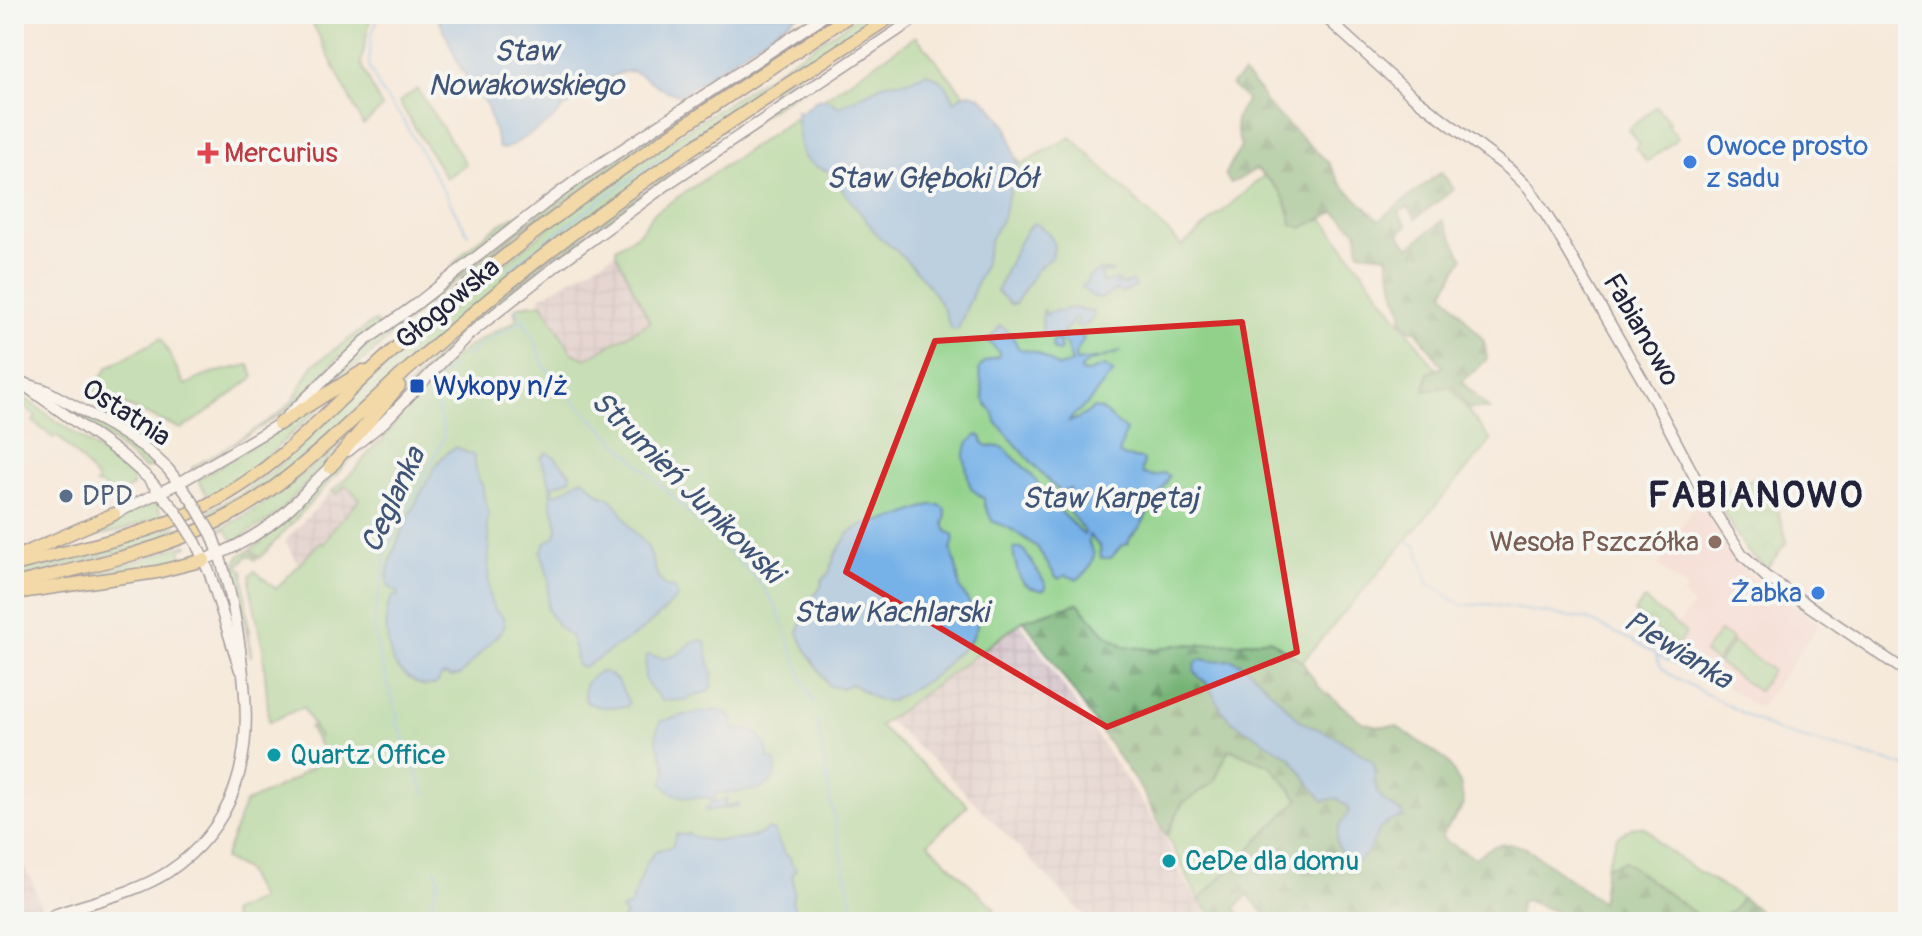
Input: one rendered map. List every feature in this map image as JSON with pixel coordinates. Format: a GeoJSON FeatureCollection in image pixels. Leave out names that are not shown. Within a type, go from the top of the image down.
{"type":"FeatureCollection","features":[{"type":"Feature","properties":{"kind":"main road","name":"Głogowska"},"geometry":{"type":"LineString","coordinates":[[14,565],[147,530],[190,514],[243,485],[274,462],[398,346],[508,253],[671,134],[852,14]]}},
{"type":"Feature","properties":{"kind":"main road","name":"Głogowska"},"geometry":{"type":"LineString","coordinates":[[14,584],[159,546],[222,520],[253,501],[329,443],[421,358],[508,284],[607,208],[895,14]]}},
{"type":"Feature","properties":{"kind":"main road"},"geometry":{"type":"LineString","coordinates":[[279,424],[398,346]]}},
{"type":"Feature","properties":{"kind":"main road"},"geometry":{"type":"LineString","coordinates":[[330,467],[421,358]]}},
{"type":"Feature","properties":{"kind":"main road"},"geometry":{"type":"LineString","coordinates":[[14,558],[114,514]]}},
{"type":"Feature","properties":{"kind":"main road"},"geometry":{"type":"LineString","coordinates":[[14,593],[148,574],[204,560]]}},
{"type":"Feature","properties":{"kind":"street","name":"Głogowska"},"geometry":{"type":"LineString","coordinates":[[179,483],[279,424],[354,350],[585,174],[827,14]]}},
{"type":"Feature","properties":{"kind":"street","name":"Głogowska"},"geometry":{"type":"LineString","coordinates":[[219,554],[252,537],[280,517],[330,467],[383,423],[467,336],[503,307],[639,204],[922,14]]}},
{"type":"Feature","properties":{"kind":"street","name":"Fabianowo"},"geometry":{"type":"LineString","coordinates":[[1322,14],[1420,102],[1509,169],[1529,188],[1646,386],[1708,502],[1747,561],[1908,673]]}},
{"type":"Feature","properties":{"kind":"street","name":"Ostatnia"},"geometry":{"type":"LineString","coordinates":[[17,380],[140,470],[175,510],[204,560]]}},
{"type":"Feature","properties":{"kind":"street","name":"Ostatnia"},"geometry":{"type":"LineString","coordinates":[[17,380],[45,390],[128,436],[151,453],[168,469],[193,502],[219,554]]}},
{"type":"Feature","properties":{"kind":"street"},"geometry":{"type":"LineString","coordinates":[[140,470],[146,487],[140,501]]}},
{"type":"Feature","properties":{"kind":"street"},"geometry":{"type":"LineString","coordinates":[[114,514],[179,483]]}},
{"type":"Feature","properties":{"kind":"street"},"geometry":{"type":"LineString","coordinates":[[56,919],[158,878],[191,853],[209,834],[228,805],[242,765],[247,719],[243,662],[239,637],[219,554],[204,560],[244,683]]}},
{"type":"Feature","properties":{"kind":"highlighted area"},"geometry":{"type":"Polygon","coordinates":[[[1242,322],[1297,652],[1107,727],[846,572],[935,341],[1242,322]]]}},
{"type":"Feature","properties":{"kind":"shaded area"},"geometry":{"type":"Polygon","coordinates":[[[616,253],[651,322],[586,359],[572,353],[539,298],[616,253]]]}},
{"type":"Feature","properties":{"kind":"shaded area"},"geometry":{"type":"Polygon","coordinates":[[[346,485],[361,499],[331,535],[299,565],[285,541],[332,491],[337,494],[346,485]]]}},
{"type":"Feature","properties":{"kind":"shaded area"},"geometry":{"type":"Polygon","coordinates":[[[1698,499],[1737,563],[1749,575],[1820,623],[1760,708],[1663,643],[1693,605],[1682,595],[1687,590],[1658,565],[1698,499]]]}},
{"type":"Feature","properties":{"kind":"shaded area"},"geometry":{"type":"Polygon","coordinates":[[[1017,618],[1162,832],[1181,875],[1212,922],[1091,922],[944,771],[884,717],[1017,618]]]}},
{"type":"Feature","properties":{"kind":"shaded area"},"geometry":{"type":"Polygon","coordinates":[[[14,834],[27,876],[30,875],[46,922],[14,922],[14,834]]]}},
{"type":"Feature","properties":{"kind":"green space"},"geometry":{"type":"Polygon","coordinates":[[[308,14],[371,14],[361,64],[382,108],[363,125],[308,14]]]}},
{"type":"Feature","properties":{"kind":"green space"},"geometry":{"type":"Polygon","coordinates":[[[834,14],[839,14],[540,216],[434,298],[366,358],[317,394],[359,351],[571,189],[834,14]]]}},
{"type":"Feature","properties":{"kind":"green space"},"geometry":{"type":"Polygon","coordinates":[[[862,14],[886,14],[692,142],[288,469],[214,518],[210,510],[274,470],[408,345],[552,225],[685,131],[862,14]]]}},
{"type":"Feature","properties":{"kind":"green space"},"geometry":{"type":"Polygon","coordinates":[[[909,14],[914,14],[665,180],[566,253],[455,342],[371,427],[455,339],[563,251],[676,169],[909,14]]]}},
{"type":"Feature","properties":{"kind":"green space"},"geometry":{"type":"Polygon","coordinates":[[[916,36],[1021,164],[1071,137],[1182,246],[1280,162],[1491,441],[1302,662],[1269,639],[1176,645],[1157,650],[1124,646],[1103,632],[1077,603],[1024,620],[879,726],[968,805],[928,843],[995,909],[982,922],[234,922],[231,913],[260,899],[245,870],[224,859],[245,803],[297,778],[325,760],[309,727],[312,726],[320,738],[303,707],[269,722],[263,648],[250,575],[255,571],[276,589],[320,542],[323,544],[360,499],[346,485],[337,494],[332,491],[382,441],[436,373],[463,351],[517,320],[514,310],[519,306],[542,303],[572,353],[586,359],[650,322],[616,248],[639,233],[653,214],[916,36]]]}},
{"type":"Feature","properties":{"kind":"green space"},"geometry":{"type":"Polygon","coordinates":[[[1243,74],[1260,91],[1265,103],[1329,163],[1340,183],[1379,220],[1441,172],[1454,189],[1416,218],[1408,207],[1398,213],[1407,225],[1399,234],[1409,247],[1443,220],[1463,258],[1444,292],[1484,341],[1487,359],[1462,382],[1489,409],[1469,409],[1453,386],[1425,391],[1428,373],[1443,367],[1416,330],[1411,330],[1402,320],[1387,255],[1359,252],[1357,231],[1335,212],[1302,228],[1292,224],[1280,192],[1256,169],[1230,183],[1225,174],[1241,147],[1236,118],[1247,100],[1231,85],[1243,74]]]}},
{"type":"Feature","properties":{"kind":"green space"},"geometry":{"type":"Polygon","coordinates":[[[417,89],[466,164],[446,178],[399,102],[417,89]]]}},
{"type":"Feature","properties":{"kind":"green space"},"geometry":{"type":"Polygon","coordinates":[[[1656,106],[1678,138],[1647,162],[1636,148],[1640,144],[1628,130],[1656,106]]]}},
{"type":"Feature","properties":{"kind":"green space"},"geometry":{"type":"Polygon","coordinates":[[[525,213],[448,273],[482,238],[525,213]]]}},
{"type":"Feature","properties":{"kind":"green space"},"geometry":{"type":"Polygon","coordinates":[[[373,322],[377,323],[342,358],[339,356],[307,392],[283,413],[234,443],[280,413],[293,400],[313,365],[373,322]]]}},
{"type":"Feature","properties":{"kind":"green space"},"geometry":{"type":"Polygon","coordinates":[[[161,338],[185,385],[212,373],[249,365],[254,377],[181,429],[92,391],[108,367],[161,338]]]}},
{"type":"Feature","properties":{"kind":"green space"},"geometry":{"type":"Polygon","coordinates":[[[341,388],[260,463],[203,499],[207,495],[198,479],[341,388]]]}},
{"type":"Feature","properties":{"kind":"green space"},"geometry":{"type":"Polygon","coordinates":[[[14,390],[119,466],[133,478],[133,486],[111,499],[104,486],[96,484],[98,481],[57,435],[53,438],[33,421],[36,416],[14,399],[14,390]]]}},
{"type":"Feature","properties":{"kind":"green space"},"geometry":{"type":"Polygon","coordinates":[[[50,397],[119,436],[157,465],[145,469],[50,397]]]}},
{"type":"Feature","properties":{"kind":"green space"},"geometry":{"type":"Polygon","coordinates":[[[370,414],[269,520],[235,541],[226,529],[221,531],[300,478],[370,414]]]}},
{"type":"Feature","properties":{"kind":"green space"},"geometry":{"type":"Polygon","coordinates":[[[364,442],[260,558],[250,549],[261,543],[364,442]]]}},
{"type":"Feature","properties":{"kind":"green space"},"geometry":{"type":"Polygon","coordinates":[[[1760,475],[1778,511],[1787,541],[1767,568],[1747,551],[1714,497],[1760,475]]]}},
{"type":"Feature","properties":{"kind":"green space"},"geometry":{"type":"Polygon","coordinates":[[[155,502],[162,516],[168,514],[119,531],[55,546],[141,506],[143,508],[155,502]]]}},
{"type":"Feature","properties":{"kind":"green space"},"geometry":{"type":"Polygon","coordinates":[[[176,526],[180,532],[125,551],[14,579],[14,570],[176,526]]]}},
{"type":"Feature","properties":{"kind":"green space"},"geometry":{"type":"Polygon","coordinates":[[[187,544],[180,549],[183,560],[163,566],[69,579],[128,564],[187,544]]]}},
{"type":"Feature","properties":{"kind":"green space"},"geometry":{"type":"Polygon","coordinates":[[[248,551],[257,558],[255,560],[248,555],[238,566],[243,570],[251,657],[233,571],[239,556],[248,551]]]}},
{"type":"Feature","properties":{"kind":"green space"},"geometry":{"type":"Polygon","coordinates":[[[1644,600],[1686,633],[1677,646],[1634,612],[1644,600]]]}},
{"type":"Feature","properties":{"kind":"green space"},"geometry":{"type":"Polygon","coordinates":[[[1078,603],[1103,632],[1124,646],[1157,650],[1176,645],[1269,639],[1302,662],[1319,687],[1362,722],[1396,726],[1447,761],[1460,783],[1464,805],[1442,835],[1443,839],[1475,858],[1499,845],[1526,848],[1601,902],[1606,867],[1624,861],[1705,921],[1732,911],[1742,898],[1774,922],[1566,922],[1554,911],[1526,900],[1521,902],[1517,922],[1452,922],[1445,919],[1443,922],[1271,922],[1248,895],[1235,908],[1245,921],[1216,922],[1199,900],[1299,799],[1270,765],[1229,749],[1214,782],[1182,804],[1166,836],[1144,794],[1024,620],[1078,603]],[[1202,659],[1206,682],[1224,712],[1290,757],[1323,801],[1337,798],[1347,806],[1349,812],[1338,830],[1372,844],[1378,830],[1402,812],[1378,794],[1373,775],[1301,722],[1254,674],[1232,660],[1202,659]]]}},
{"type":"Feature","properties":{"kind":"green space"},"geometry":{"type":"Polygon","coordinates":[[[1720,631],[1732,639],[1716,662],[1704,653],[1720,631]]]}},
{"type":"Feature","properties":{"kind":"green space"},"geometry":{"type":"Polygon","coordinates":[[[1733,642],[1772,670],[1758,691],[1718,663],[1733,642]]]}},
{"type":"Feature","properties":{"kind":"green space"},"geometry":{"type":"Polygon","coordinates":[[[1228,749],[1270,765],[1299,799],[1199,900],[1167,836],[1182,804],[1214,782],[1228,749]]]}},
{"type":"Feature","properties":{"kind":"green space"},"geometry":{"type":"Polygon","coordinates":[[[1633,827],[1643,827],[1651,832],[1659,844],[1742,898],[1732,911],[1705,921],[1624,861],[1606,867],[1617,837],[1633,827]]]}},
{"type":"Feature","properties":{"kind":"water","name":"Staw Nowakowskiego"},"geometry":{"type":"Polygon","coordinates":[[[437,14],[799,14],[680,95],[666,91],[632,71],[623,72],[596,83],[581,98],[564,107],[549,123],[505,149],[499,148],[487,106],[459,65],[437,14]]]}},
{"type":"Feature","properties":{"kind":"water","name":"Staw Głęboki Dół"},"geometry":{"type":"Polygon","coordinates":[[[926,73],[944,84],[954,102],[970,93],[991,106],[1007,127],[1019,169],[1003,217],[990,240],[984,266],[958,329],[954,330],[936,296],[922,278],[879,237],[828,171],[804,158],[796,111],[800,113],[818,99],[832,101],[839,107],[886,83],[908,81],[926,73]]]}},
{"type":"Feature","properties":{"kind":"water"},"geometry":{"type":"Polygon","coordinates":[[[1034,223],[1051,237],[1053,253],[1036,271],[1015,304],[1010,304],[997,291],[1018,244],[1034,223]]]}},
{"type":"Feature","properties":{"kind":"water"},"geometry":{"type":"Polygon","coordinates":[[[1098,271],[1114,271],[1101,274],[1102,282],[1119,280],[1116,284],[1125,284],[1131,281],[1136,287],[1121,293],[1116,290],[1102,298],[1094,297],[1082,287],[1087,284],[1088,277],[1098,271]]]}},
{"type":"Feature","properties":{"kind":"water","name":"Staw Karpętaj"},"geometry":{"type":"Polygon","coordinates":[[[1073,308],[1094,314],[1089,322],[1081,326],[1075,326],[1077,319],[1073,318],[1071,325],[1063,331],[1064,336],[1070,334],[1084,339],[1075,354],[1076,361],[1101,358],[1086,363],[1081,372],[1105,366],[1114,373],[1069,422],[1093,408],[1100,409],[1126,430],[1119,454],[1143,459],[1143,474],[1154,476],[1164,473],[1169,476],[1128,544],[1121,546],[1111,558],[1101,558],[1100,547],[1089,535],[1094,554],[1088,569],[1077,579],[1065,575],[1060,579],[1037,547],[1011,529],[992,521],[984,499],[969,483],[964,456],[969,442],[977,435],[981,436],[984,444],[1004,448],[1084,535],[1085,532],[1064,505],[1070,489],[1061,492],[1051,484],[996,422],[984,400],[979,369],[984,362],[999,356],[988,341],[1000,326],[1009,332],[1018,348],[1037,353],[1059,367],[1072,363],[1066,344],[1058,341],[1061,349],[1054,350],[1053,341],[1059,338],[1058,333],[1049,337],[1042,332],[1042,319],[1044,310],[1046,315],[1073,308]]]}},
{"type":"Feature","properties":{"kind":"water"},"geometry":{"type":"Polygon","coordinates":[[[456,447],[473,455],[483,486],[488,513],[489,591],[493,607],[504,619],[504,628],[460,675],[442,676],[436,684],[425,686],[404,674],[391,657],[386,628],[388,609],[390,601],[399,593],[389,587],[388,576],[396,545],[421,493],[439,461],[456,447]]]}},
{"type":"Feature","properties":{"kind":"water"},"geometry":{"type":"Polygon","coordinates":[[[546,452],[571,474],[570,479],[553,486],[554,494],[584,479],[601,495],[609,497],[648,547],[658,578],[666,587],[675,588],[677,597],[640,632],[584,667],[576,663],[571,637],[558,626],[547,610],[549,579],[541,552],[557,531],[550,484],[541,458],[546,452]]]}},
{"type":"Feature","properties":{"kind":"water","name":"Staw Kachlarski"},"geometry":{"type":"Polygon","coordinates":[[[930,505],[940,505],[945,509],[944,524],[954,539],[951,550],[960,588],[978,618],[973,636],[934,676],[891,701],[875,698],[851,684],[841,688],[829,686],[798,632],[835,555],[849,533],[863,525],[899,517],[930,505]]]}},
{"type":"Feature","properties":{"kind":"water"},"geometry":{"type":"Polygon","coordinates":[[[1015,548],[1022,548],[1046,588],[1034,589],[1023,582],[1016,565],[1015,548]]]}},
{"type":"Feature","properties":{"kind":"water"},"geometry":{"type":"Polygon","coordinates":[[[703,640],[713,673],[711,688],[685,700],[662,701],[645,679],[648,655],[670,657],[691,642],[703,640]]]}},
{"type":"Feature","properties":{"kind":"water"},"geometry":{"type":"Polygon","coordinates":[[[1197,661],[1240,663],[1301,722],[1334,736],[1372,761],[1378,792],[1404,817],[1381,827],[1359,860],[1345,858],[1337,844],[1337,834],[1349,812],[1347,806],[1337,798],[1323,801],[1290,757],[1235,723],[1223,712],[1206,682],[1194,670],[1197,661]]]}},
{"type":"Feature","properties":{"kind":"water"},"geometry":{"type":"Polygon","coordinates":[[[599,672],[610,675],[618,682],[629,703],[627,707],[601,707],[586,702],[586,684],[599,672]]]}},
{"type":"Feature","properties":{"kind":"water"},"geometry":{"type":"Polygon","coordinates":[[[716,710],[728,712],[734,729],[748,730],[760,737],[769,759],[775,760],[776,772],[772,781],[765,786],[716,794],[714,798],[715,802],[727,798],[725,806],[739,803],[738,806],[706,811],[712,803],[710,797],[678,795],[662,783],[666,769],[656,734],[661,721],[716,710]]]}},
{"type":"Feature","properties":{"kind":"water"},"geometry":{"type":"Polygon","coordinates":[[[769,829],[774,831],[796,870],[792,873],[795,922],[620,922],[626,916],[621,910],[630,906],[647,862],[657,850],[672,847],[676,834],[732,840],[758,835],[769,829]]]}},
{"type":"Feature","properties":{"kind":"waterway","name":"Strumień Junikowski"},"geometry":{"type":"LineString","coordinates":[[378,14],[371,37],[369,67],[468,234]]}},
{"type":"Feature","properties":{"kind":"waterway"},"geometry":{"type":"LineString","coordinates":[[509,269],[736,106],[876,14]]}},
{"type":"Feature","properties":{"kind":"waterway","name":"Strumień Junikowski"},"geometry":{"type":"LineString","coordinates":[[515,308],[535,340],[543,364],[570,397],[759,581],[776,607],[814,703]]}},
{"type":"Feature","properties":{"kind":"waterway","name":"Ceglanka"},"geometry":{"type":"LineString","coordinates":[[464,357],[524,320]]}},
{"type":"Feature","properties":{"kind":"waterway","name":"Ceglanka"},"geometry":{"type":"LineString","coordinates":[[425,794],[396,722],[398,716],[381,663],[374,617],[384,571],[384,556],[443,439],[432,382],[451,367]]}},
{"type":"Feature","properties":{"kind":"waterway","name":"Plewianka"},"geometry":{"type":"LineString","coordinates":[[1406,541],[1417,546],[1428,583],[1463,606],[1486,604],[1586,619],[1655,653],[1661,667],[1669,674],[1776,731],[1908,767]]}},
{"type":"Feature","properties":{"kind":"waterway"},"geometry":{"type":"LineString","coordinates":[[1657,655],[1713,684]]}},
{"type":"Feature","properties":{"kind":"waterway","name":"Strumień Junikowski"},"geometry":{"type":"LineString","coordinates":[[817,720],[856,922]]}},
{"type":"Feature","properties":{"kind":"waterway","name":"Ceglanka"},"geometry":{"type":"LineString","coordinates":[[435,869],[439,880],[428,914],[437,922]]}},
{"type":"Feature","properties":{"kind":"place","name":"Mercurius"},"geometry":{"type":"Point","coordinates":[208,153]}},
{"type":"Feature","properties":{"kind":"place","name":"Owoce prosto z sadu"},"geometry":{"type":"Point","coordinates":[1690,162]}},
{"type":"Feature","properties":{"kind":"place","name":"Wykopy n/ż"},"geometry":{"type":"Point","coordinates":[417,386]}},
{"type":"Feature","properties":{"kind":"place","name":"DPD"},"geometry":{"type":"Point","coordinates":[66,496]}},
{"type":"Feature","properties":{"kind":"place","name":"Wesoła Pszczółka"},"geometry":{"type":"Point","coordinates":[1715,542]}},
{"type":"Feature","properties":{"kind":"place","name":"Żabka"},"geometry":{"type":"Point","coordinates":[1818,593]}},
{"type":"Feature","properties":{"kind":"place","name":"Quartz Office"},"geometry":{"type":"Point","coordinates":[274,755]}},
{"type":"Feature","properties":{"kind":"place","name":"CeDe dla domu"},"geometry":{"type":"Point","coordinates":[1169,861]}},
{"type":"Feature","properties":{"kind":"district","name":"FABIANOWO"},"geometry":{"type":"Point","coordinates":[1756,495]}}]}
